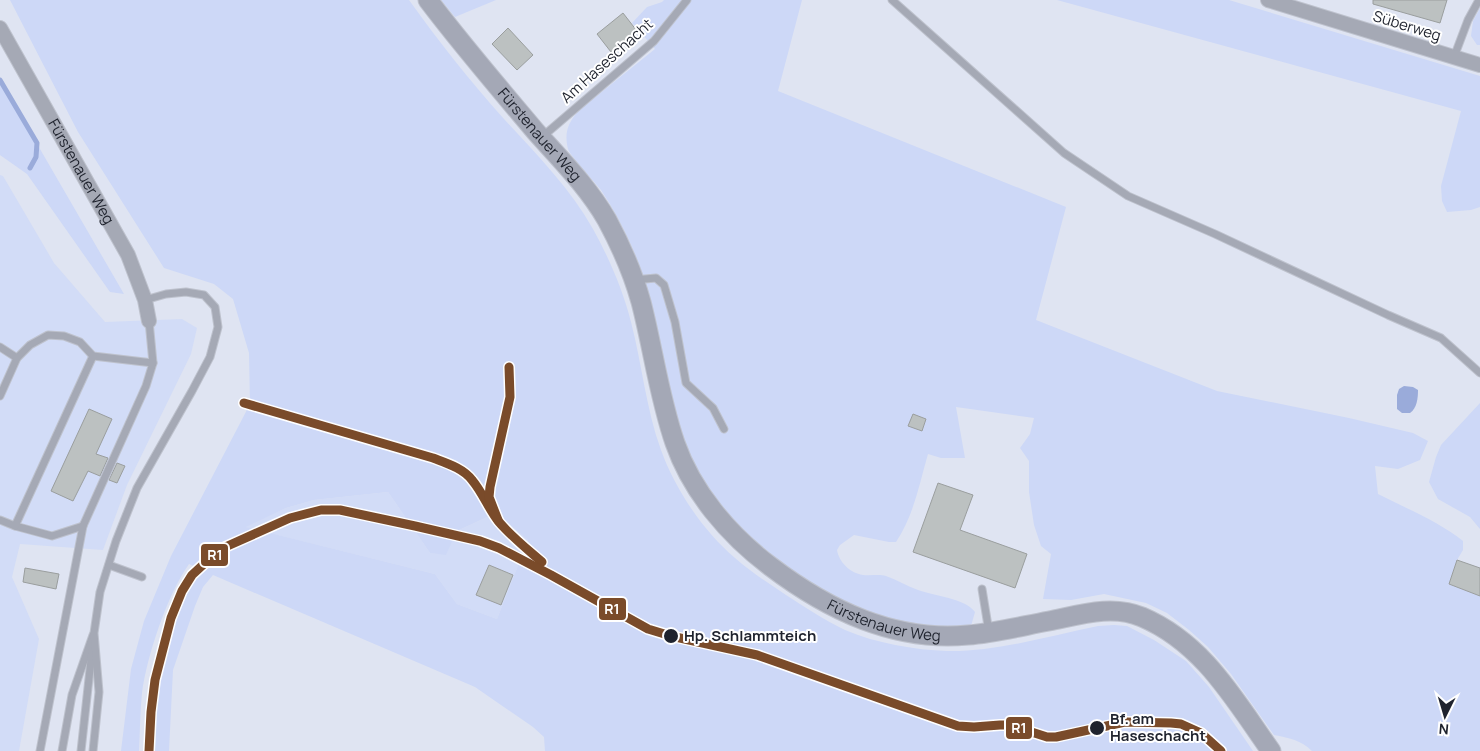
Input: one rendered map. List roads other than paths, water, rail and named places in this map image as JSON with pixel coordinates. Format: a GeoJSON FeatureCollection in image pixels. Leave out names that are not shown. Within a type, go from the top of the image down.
{"type":"FeatureCollection","features":[{"type":"Feature","properties":{"kind":"street","name":"Fürstenauer Weg"},"geometry":{"type":"LineString","coordinates":[[428,0],[476,62],[593,197],[621,248],[634,280],[666,412],[677,449],[692,480],[736,538],[772,568],[822,601],[851,616],[879,627],[945,636],[990,632],[1077,615],[1114,610],[1129,612],[1142,617],[1181,639],[1198,654],[1222,681],[1271,751]]}},
{"type":"Feature","properties":{"kind":"street","name":"Süberweg"},"geometry":{"type":"LineString","coordinates":[[1268,0],[1291,3],[1480,65]]}},
{"type":"Feature","properties":{"kind":"street","name":"Fürstenauer Weg"},"geometry":{"type":"LineString","coordinates":[[0,28],[128,255],[145,300],[149,321]]}},
{"type":"Feature","properties":{"kind":"lane","name":"Am Haseschacht"},"geometry":{"type":"LineString","coordinates":[[541,137],[654,41],[687,0]]}},
{"type":"Feature","properties":{"kind":"lane"},"geometry":{"type":"LineString","coordinates":[[892,0],[1064,153],[1128,196],[1441,338],[1480,373]]}},
{"type":"Feature","properties":{"kind":"lane"},"geometry":{"type":"LineString","coordinates":[[1454,57],[1468,20],[1479,0]]}},
{"type":"Feature","properties":{"kind":"lane"},"geometry":{"type":"LineString","coordinates":[[634,280],[656,278],[664,285],[675,322],[686,383],[713,408],[724,429]]}},
{"type":"Feature","properties":{"kind":"lane"},"geometry":{"type":"LineString","coordinates":[[81,751],[100,592],[116,541],[137,488],[210,356],[218,327],[215,307],[204,295],[186,292],[166,294],[145,300]]}},
{"type":"Feature","properties":{"kind":"lane"},"geometry":{"type":"LineString","coordinates":[[40,751],[83,526],[146,386],[153,363],[149,321]]}},
{"type":"Feature","properties":{"kind":"lane"},"geometry":{"type":"LineString","coordinates":[[0,396],[17,358],[30,345],[48,336],[64,336],[80,342],[93,356],[153,363]]}},
{"type":"Feature","properties":{"kind":"lane"},"geometry":{"type":"LineString","coordinates":[[0,347],[17,358]]}},
{"type":"Feature","properties":{"kind":"lane"},"geometry":{"type":"LineString","coordinates":[[15,526],[93,356]]}},
{"type":"Feature","properties":{"kind":"lane"},"geometry":{"type":"LineString","coordinates":[[0,520],[52,536],[83,526]]}},
{"type":"Feature","properties":{"kind":"lane"},"geometry":{"type":"LineString","coordinates":[[109,565],[142,577]]}},
{"type":"Feature","properties":{"kind":"lane"},"geometry":{"type":"LineString","coordinates":[[982,589],[990,632]]}},
{"type":"Feature","properties":{"kind":"lane"},"geometry":{"type":"LineString","coordinates":[[62,751],[72,695],[94,633]]}},
{"type":"Feature","properties":{"kind":"lane"},"geometry":{"type":"LineString","coordinates":[[93,751],[99,692],[94,633]]}},
{"type":"Feature","properties":{"kind":"waterway"},"geometry":{"type":"LineString","coordinates":[[0,80],[37,143],[36,157],[30,168]]}},
{"type":"Feature","properties":{"kind":"place","name":"Hp. Schlammteich"},"geometry":{"type":"Point","coordinates":[671,636]}},
{"type":"Feature","properties":{"kind":"place","name":"Bf. am Haseschacht"},"geometry":{"type":"Point","coordinates":[1097,728]}}]}
